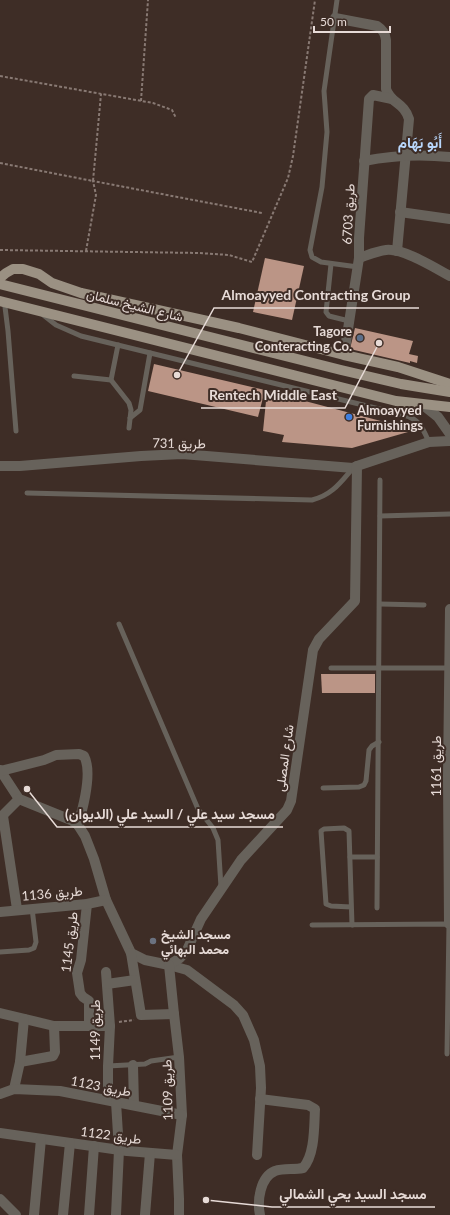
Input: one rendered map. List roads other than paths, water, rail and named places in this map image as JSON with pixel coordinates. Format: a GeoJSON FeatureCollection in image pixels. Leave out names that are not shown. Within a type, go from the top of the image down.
{"type":"FeatureCollection","features":[{"type":"Feature","properties":{"kind":"main road"},"geometry":{"type":"LineString","coordinates":[[0,278],[6,272],[13,269],[22,269],[39,274],[52,283],[81,293],[239,328],[344,355],[415,371],[450,384]]}},
{"type":"Feature","properties":{"kind":"main road","name":"شارع الشيخ سلمان"},"geometry":{"type":"LineString","coordinates":[[0,284],[341,370],[401,384],[450,392]]}},
{"type":"Feature","properties":{"kind":"main road"},"geometry":{"type":"LineString","coordinates":[[4,306],[40,312],[396,401],[450,407]]}},
{"type":"Feature","properties":{"kind":"street"},"geometry":{"type":"LineString","coordinates":[[335,18],[377,26],[386,34],[386,90],[388,95],[404,109],[409,119],[397,251]]}},
{"type":"Feature","properties":{"kind":"street","name":"طريق 6703"},"geometry":{"type":"LineString","coordinates":[[344,355],[358,262],[364,161],[370,97],[375,95],[392,99]]}},
{"type":"Feature","properties":{"kind":"street"},"geometry":{"type":"LineString","coordinates":[[364,161],[405,155],[450,157]]}},
{"type":"Feature","properties":{"kind":"street"},"geometry":{"type":"LineString","coordinates":[[400,212],[450,219]]}},
{"type":"Feature","properties":{"kind":"street"},"geometry":{"type":"LineString","coordinates":[[358,262],[386,250],[397,251],[450,276]]}},
{"type":"Feature","properties":{"kind":"street"},"geometry":{"type":"LineString","coordinates":[[422,405],[438,417],[450,435],[450,448]]}},
{"type":"Feature","properties":{"kind":"street"},"geometry":{"type":"LineString","coordinates":[[355,467],[430,442],[450,441]]}},
{"type":"Feature","properties":{"kind":"street","name":"طريق 731"},"geometry":{"type":"LineString","coordinates":[[0,466],[20,466],[182,454],[355,467]]}},
{"type":"Feature","properties":{"kind":"street","name":"شارع المصلى"},"geometry":{"type":"LineString","coordinates":[[169,965],[180,958],[187,950],[201,919],[241,860],[287,810],[292,801],[313,650],[320,639],[352,604],[356,596],[355,467]]}},
{"type":"Feature","properties":{"kind":"street","name":"طريق 1161"},"geometry":{"type":"LineString","coordinates":[[449,924],[450,609]]}},
{"type":"Feature","properties":{"kind":"street"},"geometry":{"type":"LineString","coordinates":[[78,825],[83,809],[87,783],[87,761],[84,756],[79,754],[56,755],[44,760],[0,770],[20,799],[71,820],[78,825],[85,836],[106,900],[131,953],[142,1015],[174,1014]]}},
{"type":"Feature","properties":{"kind":"street"},"geometry":{"type":"LineString","coordinates":[[17,909],[1,817],[20,799]]}},
{"type":"Feature","properties":{"kind":"street","name":"طريق 1136"},"geometry":{"type":"LineString","coordinates":[[0,912],[17,909],[87,904],[106,900]]}},
{"type":"Feature","properties":{"kind":"street","name":"طريق 1145"},"geometry":{"type":"LineString","coordinates":[[87,904],[81,960],[77,973],[80,993],[89,1001],[90,1026]]}},
{"type":"Feature","properties":{"kind":"street"},"geometry":{"type":"LineString","coordinates":[[131,953],[145,960],[187,970],[234,1005],[243,1015],[254,1040],[260,1066],[257,1155]]}},
{"type":"Feature","properties":{"kind":"street","name":"طريق 1109"},"geometry":{"type":"LineString","coordinates":[[169,965],[179,1057],[182,1115],[177,1155],[179,1215]]}},
{"type":"Feature","properties":{"kind":"street","name":"طريق 1149"},"geometry":{"type":"LineString","coordinates":[[106,972],[110,1024],[108,1066],[120,1150],[116,1215]]}},
{"type":"Feature","properties":{"kind":"street","name":"طريق 1149"},"geometry":{"type":"LineString","coordinates":[[107,984],[135,980]]}},
{"type":"Feature","properties":{"kind":"street"},"geometry":{"type":"LineString","coordinates":[[0,1013],[54,1026],[90,1026],[110,1024]]}},
{"type":"Feature","properties":{"kind":"street"},"geometry":{"type":"LineString","coordinates":[[14,1089],[20,1062],[24,1019]]}},
{"type":"Feature","properties":{"kind":"street"},"geometry":{"type":"LineString","coordinates":[[20,1062],[53,1056],[55,1052],[54,1026]]}},
{"type":"Feature","properties":{"kind":"street"},"geometry":{"type":"LineString","coordinates":[[133,1065],[134,1105]]}},
{"type":"Feature","properties":{"kind":"street","name":"طريق 1123"},"geometry":{"type":"LineString","coordinates":[[0,1094],[14,1089],[60,1091],[182,1115]]}},
{"type":"Feature","properties":{"kind":"street"},"geometry":{"type":"LineString","coordinates":[[260,1099],[308,1105],[315,1109],[311,1155],[308,1163],[303,1168],[278,1170],[268,1176],[260,1192],[260,1215]]}},
{"type":"Feature","properties":{"kind":"street","name":"طريق 1122"},"geometry":{"type":"LineString","coordinates":[[0,1134],[120,1150],[177,1155]]}},
{"type":"Feature","properties":{"kind":"street"},"geometry":{"type":"LineString","coordinates":[[34,1215],[41,1139]]}},
{"type":"Feature","properties":{"kind":"street"},"geometry":{"type":"LineString","coordinates":[[63,1215],[70,1143]]}},
{"type":"Feature","properties":{"kind":"street"},"geometry":{"type":"LineString","coordinates":[[89,1215],[94,1146]]}},
{"type":"Feature","properties":{"kind":"street"},"geometry":{"type":"LineString","coordinates":[[145,1215],[150,1153]]}},
{"type":"Feature","properties":{"kind":"street"},"geometry":{"type":"LineString","coordinates":[[2,1204],[16,1215]]}},
{"type":"Feature","properties":{"kind":"lane"},"geometry":{"type":"LineString","coordinates":[[337,0],[324,91],[327,132],[322,187],[310,250],[312,258],[320,262],[331,264],[358,262]]}},
{"type":"Feature","properties":{"kind":"lane"},"geometry":{"type":"LineString","coordinates":[[331,264],[326,312],[329,316],[349,321]]}},
{"type":"Feature","properties":{"kind":"lane"},"geometry":{"type":"LineString","coordinates":[[4,306],[8,331],[16,431]]}},
{"type":"Feature","properties":{"kind":"lane"},"geometry":{"type":"LineString","coordinates":[[40,312],[64,330],[81,336],[404,415],[416,420],[419,423],[430,442]]}},
{"type":"Feature","properties":{"kind":"lane"},"geometry":{"type":"LineString","coordinates":[[111,380],[118,345]]}},
{"type":"Feature","properties":{"kind":"lane"},"geometry":{"type":"LineString","coordinates":[[130,418],[140,410],[150,353]]}},
{"type":"Feature","properties":{"kind":"lane"},"geometry":{"type":"LineString","coordinates":[[74,376],[111,380],[129,403],[131,410],[129,428]]}},
{"type":"Feature","properties":{"kind":"lane"},"geometry":{"type":"LineString","coordinates":[[27,493],[312,500],[322,498],[330,493],[355,467]]}},
{"type":"Feature","properties":{"kind":"lane"},"geometry":{"type":"LineString","coordinates":[[377,908],[380,480]]}},
{"type":"Feature","properties":{"kind":"lane"},"geometry":{"type":"LineString","coordinates":[[380,516],[450,514]]}},
{"type":"Feature","properties":{"kind":"lane"},"geometry":{"type":"LineString","coordinates":[[380,604],[424,605]]}},
{"type":"Feature","properties":{"kind":"lane"},"geometry":{"type":"LineString","coordinates":[[119,624],[198,809],[213,828],[218,840],[221,890]]}},
{"type":"Feature","properties":{"kind":"lane"},"geometry":{"type":"LineString","coordinates":[[331,668],[450,668]]}},
{"type":"Feature","properties":{"kind":"lane"},"geometry":{"type":"LineString","coordinates":[[323,788],[359,787],[364,785],[366,781],[369,750],[372,746],[379,742]]}},
{"type":"Feature","properties":{"kind":"lane"},"geometry":{"type":"LineString","coordinates":[[351,907],[331,906],[326,904],[321,831],[324,829],[344,828],[349,831],[352,925]]}},
{"type":"Feature","properties":{"kind":"lane"},"geometry":{"type":"LineString","coordinates":[[350,858],[377,857]]}},
{"type":"Feature","properties":{"kind":"lane"},"geometry":{"type":"LineString","coordinates":[[0,952],[28,950],[34,948],[36,942],[32,908]]}},
{"type":"Feature","properties":{"kind":"lane"},"geometry":{"type":"LineString","coordinates":[[312,925],[449,924],[447,1054]]}},
{"type":"Feature","properties":{"kind":"lane"},"geometry":{"type":"LineString","coordinates":[[108,1066],[145,1064],[151,1061],[179,1057]]}},
{"type":"Feature","properties":{"kind":"place","name":"Tagore Conteracting Co."},"geometry":{"type":"Point","coordinates":[360,338]}},
{"type":"Feature","properties":{"kind":"place","name":"Rentech Middle East"},"geometry":{"type":"Point","coordinates":[379,343]}},
{"type":"Feature","properties":{"kind":"place","name":"Almoayyed Contracting Group"},"geometry":{"type":"Point","coordinates":[177,375]}},
{"type":"Feature","properties":{"kind":"place","name":"Almoayyed Furnishings"},"geometry":{"type":"Point","coordinates":[349,417]}},
{"type":"Feature","properties":{"kind":"place","name":"مسجد سيد علي / السيد علي (الديوان)"},"geometry":{"type":"Point","coordinates":[27,789]}},
{"type":"Feature","properties":{"kind":"place","name":"مسجد الشيخ محمد البهائي"},"geometry":{"type":"Point","coordinates":[153,941]}},
{"type":"Feature","properties":{"kind":"place","name":"مسجد السيد يحي الشمالي"},"geometry":{"type":"Point","coordinates":[206,1200]}},
{"type":"Feature","properties":{"kind":"district","name":"أَبُو بَهَام"},"geometry":{"type":"Point","coordinates":[420,142]}}]}
